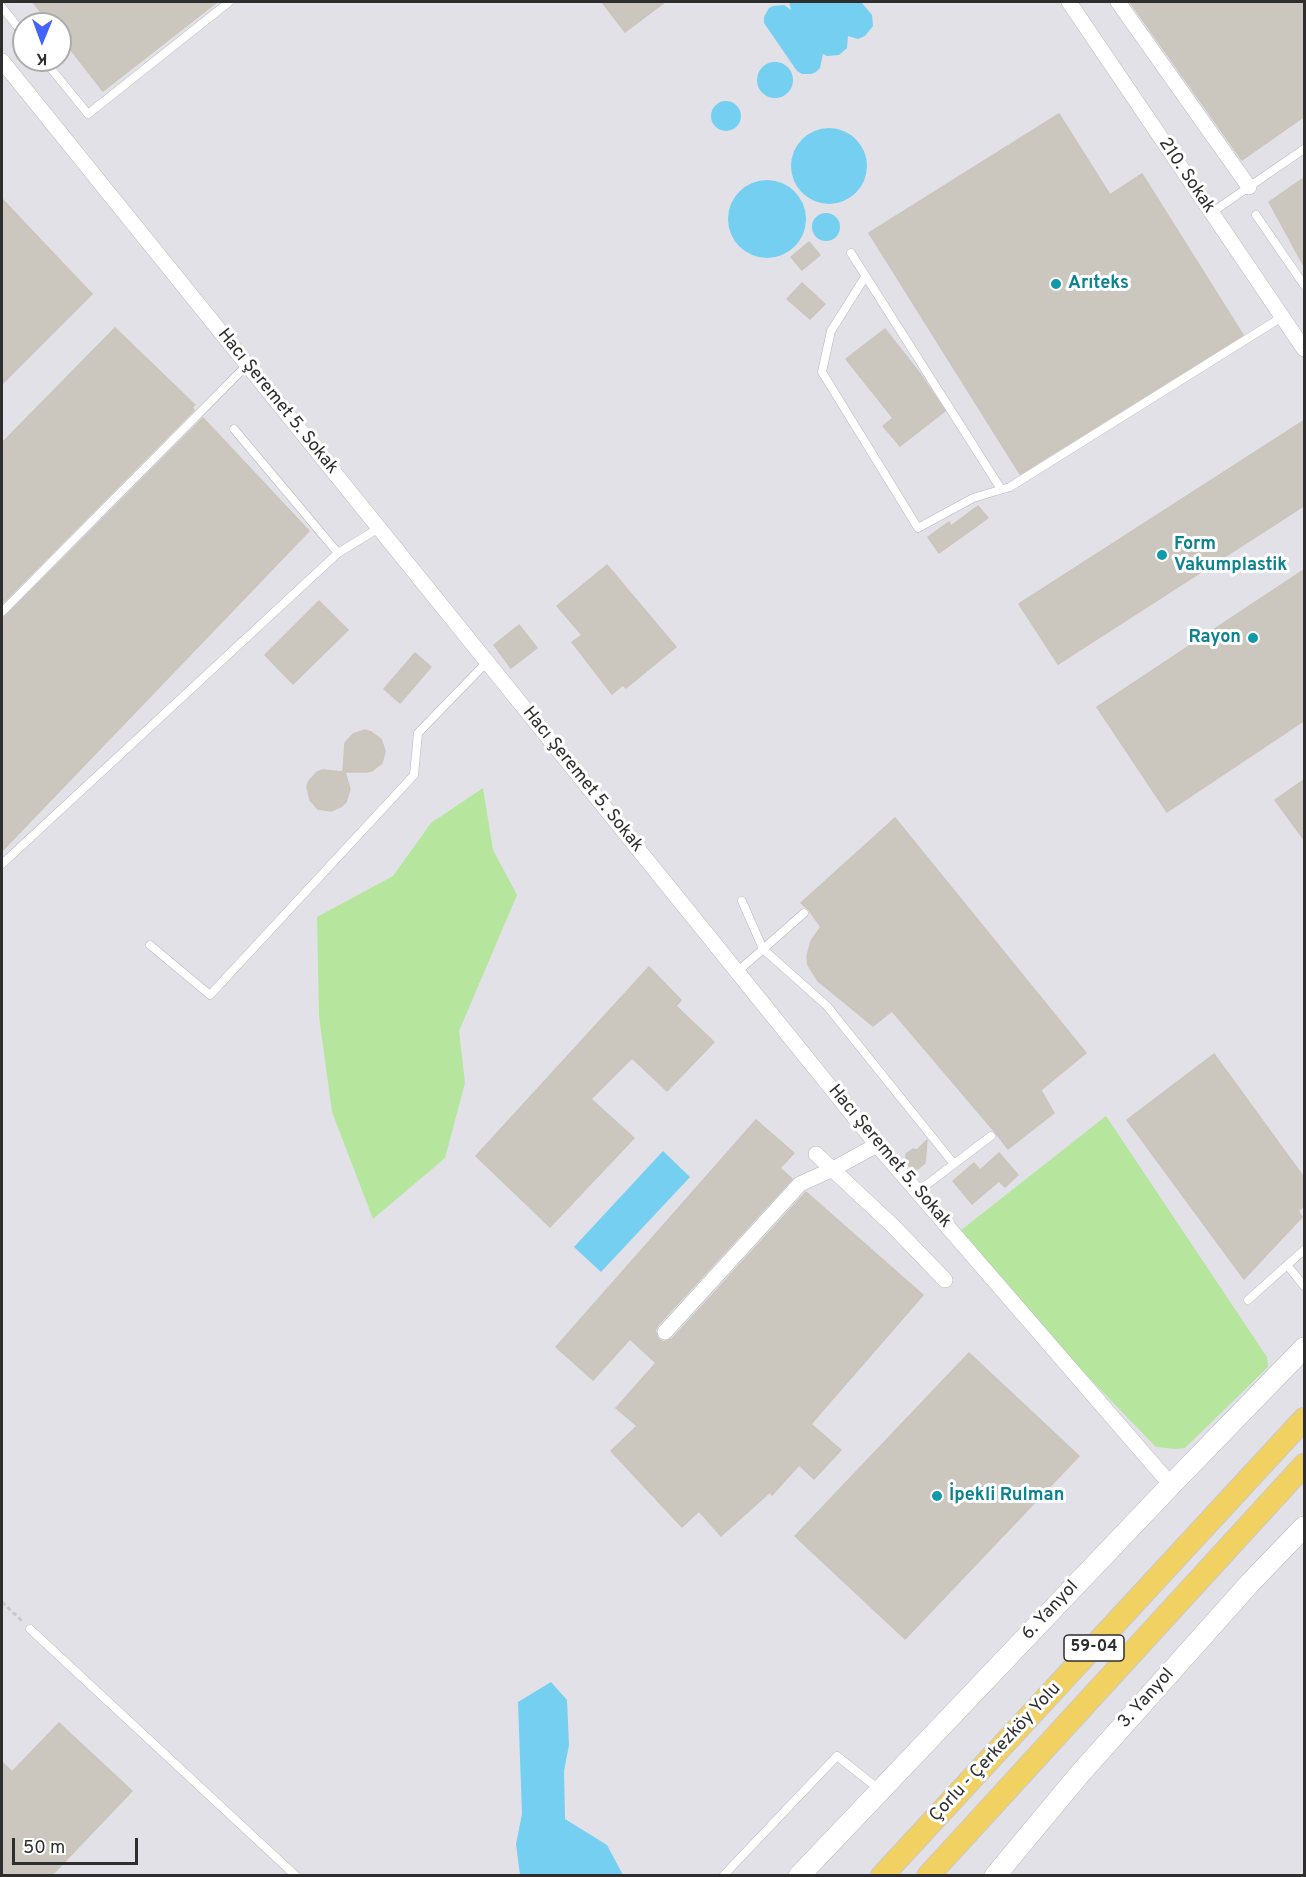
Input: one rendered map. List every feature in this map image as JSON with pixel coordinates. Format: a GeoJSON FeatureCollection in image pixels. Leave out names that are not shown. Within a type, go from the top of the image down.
{"type":"FeatureCollection","features":[{"type":"Feature","properties":{"kind":"main road","name":"6. Yanyol"},"geometry":{"type":"LineString","coordinates":[[799,1875],[1305,1348]]}},
{"type":"Feature","properties":{"kind":"main road","name":"Çorlu - Çerkezköy Yolu"},"geometry":{"type":"LineString","coordinates":[[882,1875],[1305,1419]]}},
{"type":"Feature","properties":{"kind":"main road","name":"Çorlu - Çerkezköy Yolu"},"geometry":{"type":"LineString","coordinates":[[928,1875],[1305,1465]]}},
{"type":"Feature","properties":{"kind":"main road","name":"3. Yanyol"},"geometry":{"type":"LineString","coordinates":[[995,1875],[1078,1776],[1250,1583],[1305,1527]]}},
{"type":"Feature","properties":{"kind":"street","name":"210. Sokak"},"geometry":{"type":"LineString","coordinates":[[1069,2],[1305,349]]}},
{"type":"Feature","properties":{"kind":"street"},"geometry":{"type":"LineString","coordinates":[[1118,2],[1249,187]]}},
{"type":"Feature","properties":{"kind":"street","name":"Hacı Şeremet 5. Sokak"},"geometry":{"type":"LineString","coordinates":[[3,63],[877,1145],[1171,1485]]}},
{"type":"Feature","properties":{"kind":"street"},"geometry":{"type":"LineString","coordinates":[[665,1332],[800,1184],[877,1145]]}},
{"type":"Feature","properties":{"kind":"street"},"geometry":{"type":"LineString","coordinates":[[816,1154],[893,1226],[945,1280]]}},
{"type":"Feature","properties":{"kind":"lane"},"geometry":{"type":"LineString","coordinates":[[55,72],[88,114],[230,2]]}},
{"type":"Feature","properties":{"kind":"lane"},"geometry":{"type":"LineString","coordinates":[[2,7],[12,20]]}},
{"type":"Feature","properties":{"kind":"lane"},"geometry":{"type":"LineString","coordinates":[[1211,213],[1305,149]]}},
{"type":"Feature","properties":{"kind":"lane"},"geometry":{"type":"LineString","coordinates":[[1257,215],[1305,285]]}},
{"type":"Feature","properties":{"kind":"lane"},"geometry":{"type":"LineString","coordinates":[[852,253],[865,277],[1001,489]]}},
{"type":"Feature","properties":{"kind":"lane"},"geometry":{"type":"LineString","coordinates":[[865,277],[831,331],[822,372],[918,528],[973,498],[1020,480],[1282,317]]}},
{"type":"Feature","properties":{"kind":"lane"},"geometry":{"type":"LineString","coordinates":[[2,612],[247,365]]}},
{"type":"Feature","properties":{"kind":"lane"},"geometry":{"type":"LineString","coordinates":[[234,429],[338,553]]}},
{"type":"Feature","properties":{"kind":"lane"},"geometry":{"type":"LineString","coordinates":[[2,864],[338,553],[379,528]]}},
{"type":"Feature","properties":{"kind":"lane"},"geometry":{"type":"LineString","coordinates":[[150,945],[210,995],[414,775],[418,733],[487,662]]}},
{"type":"Feature","properties":{"kind":"lane"},"geometry":{"type":"LineString","coordinates":[[742,902],[763,949],[827,1006],[954,1164]]}},
{"type":"Feature","properties":{"kind":"lane"},"geometry":{"type":"LineString","coordinates":[[737,972],[804,913]]}},
{"type":"Feature","properties":{"kind":"lane"},"geometry":{"type":"LineString","coordinates":[[917,1192],[991,1136]]}},
{"type":"Feature","properties":{"kind":"lane"},"geometry":{"type":"LineString","coordinates":[[1248,1300],[1305,1250]]}},
{"type":"Feature","properties":{"kind":"lane"},"geometry":{"type":"LineString","coordinates":[[1287,1265],[1305,1286]]}},
{"type":"Feature","properties":{"kind":"lane"},"geometry":{"type":"LineString","coordinates":[[30,1629],[296,1875]]}},
{"type":"Feature","properties":{"kind":"lane"},"geometry":{"type":"LineString","coordinates":[[723,1875],[837,1756],[881,1791]]}},
{"type":"Feature","properties":{"kind":"path"},"geometry":{"type":"LineString","coordinates":[[2,1602],[30,1629]]}},
{"type":"Feature","properties":{"kind":"shaded area"},"geometry":{"type":"Polygon","coordinates":[[[2,2],[1304,2],[1304,1875],[2,1876],[2,2]]]}},
{"type":"Feature","properties":{"kind":"green space"},"geometry":{"type":"Polygon","coordinates":[[[483,788],[493,850],[517,895],[459,1031],[465,1083],[445,1158],[373,1219],[332,1112],[319,1016],[317,917],[393,876],[431,823],[483,788]]]}},
{"type":"Feature","properties":{"kind":"green space"},"geometry":{"type":"Polygon","coordinates":[[[1106,1116],[1267,1357],[1268,1367],[1185,1448],[1156,1447],[1069,1357],[960,1231],[1106,1116]]]}},
{"type":"Feature","properties":{"kind":"water"},"geometry":{"type":"Polygon","coordinates":[[[789,2],[861,2],[872,15],[873,26],[865,36],[858,39],[848,36],[847,48],[839,55],[823,54],[820,68],[816,72],[802,74],[797,71],[764,23],[764,17],[769,8],[784,5],[791,10],[789,2]]]}},
{"type":"Feature","properties":{"kind":"water"},"geometry":{"type":"Polygon","coordinates":[[[775,62],[788,67],[793,80],[788,93],[775,98],[762,93],[757,80],[762,67],[775,62]]]}},
{"type":"Feature","properties":{"kind":"water"},"geometry":{"type":"Polygon","coordinates":[[[726,101],[737,105],[741,116],[737,127],[726,131],[715,127],[711,116],[715,105],[726,101]]]}},
{"type":"Feature","properties":{"kind":"water"},"geometry":{"type":"Polygon","coordinates":[[[829,128],[843,131],[856,139],[864,152],[867,166],[864,180],[856,193],[843,201],[829,204],[815,201],[802,193],[794,180],[791,166],[794,152],[802,139],[815,131],[829,128]]]}},
{"type":"Feature","properties":{"kind":"water"},"geometry":{"type":"Polygon","coordinates":[[[767,180],[782,183],[794,192],[803,204],[806,219],[803,234],[794,246],[782,255],[767,258],[752,255],[740,246],[731,234],[728,219],[731,204],[740,192],[752,183],[767,180]]]}},
{"type":"Feature","properties":{"kind":"water"},"geometry":{"type":"Polygon","coordinates":[[[826,213],[836,217],[840,227],[836,237],[826,241],[816,237],[812,227],[816,217],[826,213]]]}},
{"type":"Feature","properties":{"kind":"water"},"geometry":{"type":"Polygon","coordinates":[[[663,1151],[690,1177],[601,1272],[574,1247],[663,1151]]]}},
{"type":"Feature","properties":{"kind":"water"},"geometry":{"type":"Polygon","coordinates":[[[551,1682],[567,1700],[569,1745],[564,1771],[565,1819],[607,1845],[623,1875],[520,1875],[516,1844],[522,1814],[518,1702],[551,1682]]]}},
{"type":"Feature","properties":{"kind":"building"},"geometry":{"type":"Polygon","coordinates":[[[33,2],[217,2],[103,91],[72,51],[72,12],[41,12],[33,2]]]}},
{"type":"Feature","properties":{"kind":"building"},"geometry":{"type":"Polygon","coordinates":[[[602,2],[665,2],[625,32],[602,2]]]}},
{"type":"Feature","properties":{"kind":"building"},"geometry":{"type":"Polygon","coordinates":[[[1130,2],[1305,2],[1305,116],[1242,160],[1130,2]]]}},
{"type":"Feature","properties":{"kind":"building","name":"Arıteks"},"geometry":{"type":"Polygon","coordinates":[[[1059,114],[1110,195],[1142,174],[1243,335],[1020,474],[869,233],[1059,114]]]}},
{"type":"Feature","properties":{"kind":"building"},"geometry":{"type":"Polygon","coordinates":[[[1305,177],[1305,268],[1269,202],[1305,177]]]}},
{"type":"Feature","properties":{"kind":"building"},"geometry":{"type":"Polygon","coordinates":[[[2,199],[92,294],[2,384],[2,199]]]}},
{"type":"Feature","properties":{"kind":"building"},"geometry":{"type":"Polygon","coordinates":[[[809,242],[820,255],[802,270],[791,257],[809,242]]]}},
{"type":"Feature","properties":{"kind":"building"},"geometry":{"type":"Polygon","coordinates":[[[802,283],[825,304],[810,319],[787,299],[802,283]]]}},
{"type":"Feature","properties":{"kind":"building"},"geometry":{"type":"Polygon","coordinates":[[[115,328],[195,405],[192,407],[194,410],[2,604],[2,443],[115,328]]]}},
{"type":"Feature","properties":{"kind":"building"},"geometry":{"type":"Polygon","coordinates":[[[885,329],[921,375],[945,411],[900,446],[883,426],[893,418],[846,359],[885,329]]]}},
{"type":"Feature","properties":{"kind":"building"},"geometry":{"type":"Polygon","coordinates":[[[203,418],[309,531],[2,851],[2,618],[203,418]]]}},
{"type":"Feature","properties":{"kind":"building","name":"Form Vakumplastik"},"geometry":{"type":"Polygon","coordinates":[[[1305,420],[1305,505],[1058,664],[1019,604],[1305,420]]]}},
{"type":"Feature","properties":{"kind":"building"},"geometry":{"type":"Polygon","coordinates":[[[978,506],[988,518],[939,553],[928,537],[949,522],[951,526],[978,506]]]}},
{"type":"Feature","properties":{"kind":"building"},"geometry":{"type":"Polygon","coordinates":[[[607,565],[676,647],[626,688],[623,685],[612,694],[572,642],[582,635],[557,606],[607,565]]]}},
{"type":"Feature","properties":{"kind":"building","name":"Rayon"},"geometry":{"type":"Polygon","coordinates":[[[1305,569],[1305,720],[1167,812],[1097,707],[1305,569]]]}},
{"type":"Feature","properties":{"kind":"building"},"geometry":{"type":"Polygon","coordinates":[[[319,601],[348,630],[293,684],[265,655],[319,601]]]}},
{"type":"Feature","properties":{"kind":"building"},"geometry":{"type":"Polygon","coordinates":[[[519,625],[537,648],[511,668],[494,645],[519,625]]]}},
{"type":"Feature","properties":{"kind":"building"},"geometry":{"type":"Polygon","coordinates":[[[415,653],[431,667],[400,703],[384,689],[415,653]]]}},
{"type":"Feature","properties":{"kind":"building"},"geometry":{"type":"Polygon","coordinates":[[[365,730],[381,739],[385,751],[382,763],[372,771],[345,772],[350,789],[346,802],[331,811],[318,809],[310,800],[307,787],[309,781],[317,772],[323,770],[343,772],[345,743],[353,734],[365,730]]]}},
{"type":"Feature","properties":{"kind":"building"},"geometry":{"type":"Polygon","coordinates":[[[1305,779],[1305,841],[1275,800],[1305,779]]]}},
{"type":"Feature","properties":{"kind":"building"},"geometry":{"type":"Polygon","coordinates":[[[895,818],[1086,1053],[1041,1090],[1054,1113],[1008,1149],[892,1011],[873,1026],[818,981],[808,965],[807,957],[811,941],[821,927],[801,903],[895,818]]]}},
{"type":"Feature","properties":{"kind":"building"},"geometry":{"type":"Polygon","coordinates":[[[649,967],[681,1000],[676,1006],[714,1042],[667,1091],[632,1058],[591,1099],[634,1138],[550,1227],[476,1156],[649,967]]]}},
{"type":"Feature","properties":{"kind":"building"},"geometry":{"type":"Polygon","coordinates":[[[1214,1054],[1305,1179],[1305,1205],[1298,1211],[1302,1217],[1244,1279],[1127,1120],[1214,1054]]]}},
{"type":"Feature","properties":{"kind":"building"},"geometry":{"type":"Polygon","coordinates":[[[756,1120],[794,1153],[780,1168],[792,1179],[658,1325],[655,1330],[658,1339],[663,1342],[672,1339],[806,1192],[923,1295],[811,1424],[841,1450],[814,1479],[799,1465],[772,1495],[770,1492],[721,1536],[699,1511],[682,1527],[611,1451],[637,1426],[616,1408],[656,1363],[630,1339],[593,1380],[556,1347],[756,1120]]]}},
{"type":"Feature","properties":{"kind":"building"},"geometry":{"type":"Polygon","coordinates":[[[927,1140],[925,1163],[918,1169],[911,1168],[906,1162],[906,1154],[913,1149],[917,1150],[927,1140]]]}},
{"type":"Feature","properties":{"kind":"building"},"geometry":{"type":"Polygon","coordinates":[[[999,1153],[1018,1175],[1005,1187],[999,1181],[972,1204],[953,1181],[974,1163],[980,1170],[999,1153]]]}},
{"type":"Feature","properties":{"kind":"building","name":"İpekli Rulman"},"geometry":{"type":"Polygon","coordinates":[[[969,1353],[1079,1456],[905,1639],[795,1536],[969,1353]]]}},
{"type":"Feature","properties":{"kind":"building"},"geometry":{"type":"Polygon","coordinates":[[[59,1723],[132,1791],[52,1875],[2,1875],[2,1762],[12,1772],[59,1723]]]}},
{"type":"Feature","properties":{"kind":"place","name":"Arıteks"},"geometry":{"type":"Point","coordinates":[1056,284]}},
{"type":"Feature","properties":{"kind":"place","name":"Form Vakumplastik"},"geometry":{"type":"Point","coordinates":[1162,555]}},
{"type":"Feature","properties":{"kind":"place","name":"Rayon"},"geometry":{"type":"Point","coordinates":[1253,638]}},
{"type":"Feature","properties":{"kind":"place","name":"İpekli Rulman"},"geometry":{"type":"Point","coordinates":[937,1496]}}]}
